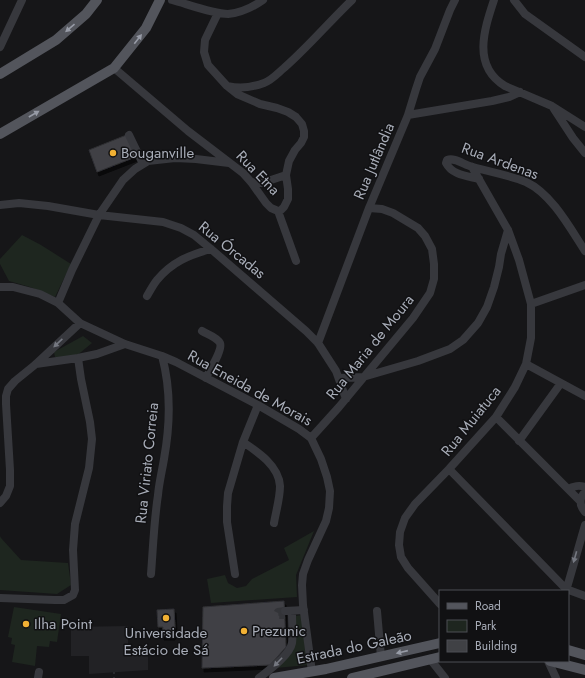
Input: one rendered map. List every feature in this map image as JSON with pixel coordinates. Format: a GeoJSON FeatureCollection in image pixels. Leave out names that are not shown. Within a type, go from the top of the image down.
{"type":"FeatureCollection","features":[{"type":"Feature","properties":{"kind":"main road"},"geometry":{"type":"LineString","coordinates":[[0,74],[56,40],[86,14],[97,0]]}},
{"type":"Feature","properties":{"kind":"main road"},"geometry":{"type":"LineString","coordinates":[[0,134],[114,68],[146,28],[160,0]]}},
{"type":"Feature","properties":{"kind":"main road","name":"Estrada do Galeão"},"geometry":{"type":"LineString","coordinates":[[274,678],[311,675],[326,669],[439,643]]}},
{"type":"Feature","properties":{"kind":"main road"},"geometry":{"type":"LineString","coordinates":[[569,650],[585,655]]}},
{"type":"Feature","properties":{"kind":"main road","name":"Estrada do Galeão"},"geometry":{"type":"LineString","coordinates":[[352,678],[382,675],[435,658]]}},
{"type":"Feature","properties":{"kind":"main road"},"geometry":{"type":"LineString","coordinates":[[553,662],[585,670]]}},
{"type":"Feature","properties":{"kind":"street"},"geometry":{"type":"LineString","coordinates":[[0,47],[22,0]]}},
{"type":"Feature","properties":{"kind":"street"},"geometry":{"type":"LineString","coordinates":[[172,0],[218,13],[228,14],[242,11],[263,0]]}},
{"type":"Feature","properties":{"kind":"street"},"geometry":{"type":"LineString","coordinates":[[227,86],[236,88],[253,86],[265,83],[272,79],[293,60],[352,0]]}},
{"type":"Feature","properties":{"kind":"street"},"geometry":{"type":"LineString","coordinates":[[408,115],[420,77],[440,38],[455,0]]}},
{"type":"Feature","properties":{"kind":"street"},"geometry":{"type":"LineString","coordinates":[[495,0],[488,20],[483,52],[485,62],[490,73],[500,83],[552,106],[585,127]]}},
{"type":"Feature","properties":{"kind":"street"},"geometry":{"type":"LineString","coordinates":[[514,0],[525,14],[585,57]]}},
{"type":"Feature","properties":{"kind":"street","name":"Rua Etna"},"geometry":{"type":"LineString","coordinates":[[114,68],[188,131],[235,166],[251,182],[266,203],[275,210],[281,210],[288,199],[286,175],[289,162],[295,150],[304,138],[302,124],[296,117],[288,112],[260,104],[237,94],[227,86],[208,65],[204,52],[204,40],[218,13]]}},
{"type":"Feature","properties":{"kind":"street","name":"Rua Jutlândia"},"geometry":{"type":"LineString","coordinates":[[318,343],[369,208],[408,115],[492,101],[510,97],[520,92]]}},
{"type":"Feature","properties":{"kind":"street"},"geometry":{"type":"LineString","coordinates":[[552,106],[573,138],[585,153]]}},
{"type":"Feature","properties":{"kind":"street"},"geometry":{"type":"LineString","coordinates":[[129,134],[144,164]]}},
{"type":"Feature","properties":{"kind":"street"},"geometry":{"type":"LineString","coordinates":[[58,303],[72,270],[99,215],[123,180],[134,169],[148,161],[175,158],[230,163]]}},
{"type":"Feature","properties":{"kind":"street","name":"Rua Ardenas"},"geometry":{"type":"LineString","coordinates":[[479,179],[460,174],[450,169],[446,163],[447,160],[454,159],[472,167],[527,182],[540,191],[560,213],[585,251]]}},
{"type":"Feature","properties":{"kind":"street","name":"Rua Muiatuca"},"geometry":{"type":"LineString","coordinates":[[439,603],[408,568],[401,557],[399,545],[400,532],[405,518],[415,504],[496,417],[516,387],[526,364],[531,338],[531,304],[519,260],[508,230],[472,167]]}},
{"type":"Feature","properties":{"kind":"street"},"geometry":{"type":"LineString","coordinates":[[251,182],[262,183],[286,175]]}},
{"type":"Feature","properties":{"kind":"street","name":"Rua Órcadas"},"geometry":{"type":"LineString","coordinates":[[0,205],[19,203],[48,206],[99,215],[163,222],[182,228],[194,235],[211,249],[318,343],[336,371],[346,399]]}},
{"type":"Feature","properties":{"kind":"street","name":"Rua Maria de Moura"},"geometry":{"type":"LineString","coordinates":[[311,438],[346,399],[413,318],[430,293],[434,279],[432,249],[425,236],[418,228],[393,213],[382,209],[369,208]]}},
{"type":"Feature","properties":{"kind":"street"},"geometry":{"type":"LineString","coordinates":[[278,211],[296,261]]}},
{"type":"Feature","properties":{"kind":"street"},"geometry":{"type":"LineString","coordinates":[[339,378],[363,378],[435,355],[450,349],[463,340],[478,322],[487,307],[494,287],[508,230]]}},
{"type":"Feature","properties":{"kind":"street"},"geometry":{"type":"LineString","coordinates":[[147,296],[156,281],[180,260],[195,253],[211,249]]}},
{"type":"Feature","properties":{"kind":"street"},"geometry":{"type":"LineString","coordinates":[[531,304],[585,285]]}},
{"type":"Feature","properties":{"kind":"street","name":"Rua Eneida de Morais"},"geometry":{"type":"LineString","coordinates":[[0,287],[13,287],[40,294],[58,303],[80,323],[125,344],[162,356],[258,405],[299,429],[311,438],[321,459],[330,491],[329,508],[326,521],[303,574],[302,585],[311,675]]}},
{"type":"Feature","properties":{"kind":"street"},"geometry":{"type":"LineString","coordinates":[[0,502],[6,496],[10,486],[6,396],[8,389],[80,323]]}},
{"type":"Feature","properties":{"kind":"street"},"geometry":{"type":"LineString","coordinates":[[202,331],[216,338],[220,342],[221,346],[206,378]]}},
{"type":"Feature","properties":{"kind":"street"},"geometry":{"type":"LineString","coordinates":[[36,364],[97,354],[125,344]]}},
{"type":"Feature","properties":{"kind":"street","name":"Rua Viriato Correia"},"geometry":{"type":"LineString","coordinates":[[151,574],[158,495],[168,428],[168,398],[165,368],[162,356]]}},
{"type":"Feature","properties":{"kind":"street"},"geometry":{"type":"LineString","coordinates":[[0,598],[64,600],[73,595],[75,590],[73,550],[76,524],[89,468],[92,439],[78,358]]}},
{"type":"Feature","properties":{"kind":"street"},"geometry":{"type":"LineString","coordinates":[[526,364],[585,396]]}},
{"type":"Feature","properties":{"kind":"street"},"geometry":{"type":"LineString","coordinates":[[519,441],[561,383]]}},
{"type":"Feature","properties":{"kind":"street"},"geometry":{"type":"LineString","coordinates":[[235,574],[227,522],[228,493],[243,442],[258,405]]}},
{"type":"Feature","properties":{"kind":"street"},"geometry":{"type":"LineString","coordinates":[[496,417],[580,501],[585,512]]}},
{"type":"Feature","properties":{"kind":"street"},"geometry":{"type":"LineString","coordinates":[[243,442],[265,458],[278,477],[280,485],[274,523]]}},
{"type":"Feature","properties":{"kind":"street"},"geometry":{"type":"LineString","coordinates":[[449,469],[566,590],[585,525]]}},
{"type":"Feature","properties":{"kind":"street"},"geometry":{"type":"LineString","coordinates":[[568,489],[577,486],[585,487]]}},
{"type":"Feature","properties":{"kind":"street"},"geometry":{"type":"LineString","coordinates":[[580,501],[585,492]]}},
{"type":"Feature","properties":{"kind":"street"},"geometry":{"type":"LineString","coordinates":[[569,591],[585,596]]}},
{"type":"Feature","properties":{"kind":"street"},"geometry":{"type":"LineString","coordinates":[[377,611],[382,657]]}},
{"type":"Feature","properties":{"kind":"street"},"geometry":{"type":"LineString","coordinates":[[259,678],[275,666],[292,644],[287,614],[305,612]]}},
{"type":"Feature","properties":{"kind":"street"},"geometry":{"type":"LineString","coordinates":[[435,658],[445,678]]}},
{"type":"Feature","properties":{"kind":"street"},"geometry":{"type":"LineString","coordinates":[[549,662],[556,678]]}},
{"type":"Feature","properties":{"kind":"path"},"geometry":{"type":"LineString","coordinates":[[114,672],[114,678]]}},
{"type":"Feature","properties":{"kind":"shaded area"},"geometry":{"type":"Polygon","coordinates":[[[128,626],[128,648],[148,647],[148,670],[89,674],[89,656],[71,656],[71,627],[128,626]]]}},
{"type":"Feature","properties":{"kind":"green space"},"geometry":{"type":"Polygon","coordinates":[[[22,235],[71,264],[55,297],[30,287],[9,281],[0,264],[0,259],[22,235]]]}},
{"type":"Feature","properties":{"kind":"green space"},"geometry":{"type":"Polygon","coordinates":[[[83,336],[92,343],[75,357],[55,357],[54,352],[83,336]]]}},
{"type":"Feature","properties":{"kind":"green space"},"geometry":{"type":"Polygon","coordinates":[[[314,531],[296,575],[297,597],[211,603],[207,579],[225,575],[228,583],[237,588],[246,586],[252,579],[289,560],[284,548],[314,531]]]}},
{"type":"Feature","properties":{"kind":"green space"},"geometry":{"type":"Polygon","coordinates":[[[0,536],[21,560],[68,563],[71,585],[57,594],[0,590],[0,536]]]}},
{"type":"Feature","properties":{"kind":"green space","name":"Ilha Point"},"geometry":{"type":"Polygon","coordinates":[[[14,607],[61,614],[57,642],[50,641],[49,647],[37,646],[35,666],[12,662],[15,645],[11,644],[12,638],[8,637],[14,607]]]}},
{"type":"Feature","properties":{"kind":"green space"},"geometry":{"type":"Polygon","coordinates":[[[303,615],[308,665],[275,668],[288,654],[294,616],[303,615]]]}},
{"type":"Feature","properties":{"kind":"building","name":"Bouganville"},"geometry":{"type":"Polygon","coordinates":[[[129,134],[138,156],[97,172],[89,150],[129,134]]]}},
{"type":"Feature","properties":{"kind":"building","name":"Prezunic"},"geometry":{"type":"Polygon","coordinates":[[[284,601],[286,647],[270,665],[202,668],[203,607],[284,601]]]}},
{"type":"Feature","properties":{"kind":"building","name":"Universidade Estácio de Sá"},"geometry":{"type":"Polygon","coordinates":[[[174,609],[175,627],[173,636],[162,636],[163,627],[158,627],[157,610],[174,609]]]}},
{"type":"Feature","properties":{"kind":"tunnel"},"geometry":{"type":"LineString","coordinates":[[285,611],[278,612],[277,614],[285,615]]}},
{"type":"Feature","properties":{"kind":"place","name":"Bouganville"},"geometry":{"type":"Point","coordinates":[113,153]}},
{"type":"Feature","properties":{"kind":"place","name":"Universidade Estácio de Sá"},"geometry":{"type":"Point","coordinates":[166,618]}},
{"type":"Feature","properties":{"kind":"place","name":"Ilha Point"},"geometry":{"type":"Point","coordinates":[26,624]}},
{"type":"Feature","properties":{"kind":"place","name":"Prezunic"},"geometry":{"type":"Point","coordinates":[244,631]}}]}
